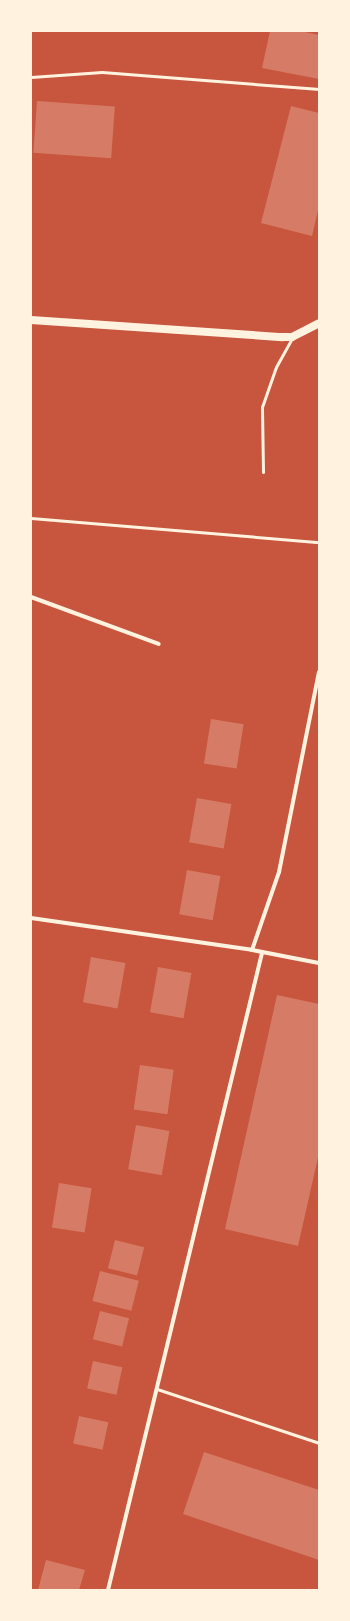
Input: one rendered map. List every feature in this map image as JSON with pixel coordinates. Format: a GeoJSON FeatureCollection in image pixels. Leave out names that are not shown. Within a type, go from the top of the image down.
{"type":"FeatureCollection","features":[{"type":"Feature","properties":{"kind":"main road"},"geometry":{"type":"LineString","coordinates":[[31,320],[292,337],[319,324]]}},
{"type":"Feature","properties":{"kind":"street"},"geometry":{"type":"LineString","coordinates":[[31,597],[159,644]]}},
{"type":"Feature","properties":{"kind":"street"},"geometry":{"type":"LineString","coordinates":[[252,950],[279,872],[319,672]]}},
{"type":"Feature","properties":{"kind":"street"},"geometry":{"type":"LineString","coordinates":[[31,918],[252,950],[319,962]]}},
{"type":"Feature","properties":{"kind":"street"},"geometry":{"type":"LineString","coordinates":[[108,1590],[262,953]]}},
{"type":"Feature","properties":{"kind":"lane"},"geometry":{"type":"LineString","coordinates":[[31,77],[102,72],[319,89]]}},
{"type":"Feature","properties":{"kind":"lane"},"geometry":{"type":"LineString","coordinates":[[263,472],[262,407],[276,367],[292,337]]}},
{"type":"Feature","properties":{"kind":"lane"},"geometry":{"type":"LineString","coordinates":[[31,518],[319,542]]}},
{"type":"Feature","properties":{"kind":"lane"},"geometry":{"type":"LineString","coordinates":[[157,1389],[319,1443]]}},
{"type":"Feature","properties":{"kind":"building"},"geometry":{"type":"Polygon","coordinates":[[[270,31],[300,31],[319,35],[319,79],[262,68],[270,31]]]}},
{"type":"Feature","properties":{"kind":"building"},"geometry":{"type":"Polygon","coordinates":[[[37,101],[115,106],[111,158],[33,153],[37,101]]]}},
{"type":"Feature","properties":{"kind":"building"},"geometry":{"type":"Polygon","coordinates":[[[291,106],[319,113],[319,206],[312,236],[261,223],[291,106]]]}},
{"type":"Feature","properties":{"kind":"building"},"geometry":{"type":"Polygon","coordinates":[[[211,719],[244,724],[237,769],[204,763],[211,719]]]}},
{"type":"Feature","properties":{"kind":"building"},"geometry":{"type":"Polygon","coordinates":[[[197,798],[231,804],[224,848],[189,842],[197,798]]]}},
{"type":"Feature","properties":{"kind":"building"},"geometry":{"type":"Polygon","coordinates":[[[187,870],[220,876],[213,920],[179,914],[187,870]]]}},
{"type":"Feature","properties":{"kind":"building"},"geometry":{"type":"Polygon","coordinates":[[[91,957],[125,963],[117,1008],[83,1002],[91,957]]]}},
{"type":"Feature","properties":{"kind":"building"},"geometry":{"type":"Polygon","coordinates":[[[158,967],[191,973],[183,1018],[150,1012],[158,967]]]}},
{"type":"Feature","properties":{"kind":"building"},"geometry":{"type":"Polygon","coordinates":[[[277,995],[319,1004],[319,1153],[298,1246],[225,1229],[277,995]]]}},
{"type":"Feature","properties":{"kind":"building"},"geometry":{"type":"Polygon","coordinates":[[[140,1065],[174,1070],[167,1114],[134,1110],[140,1065]]]}},
{"type":"Feature","properties":{"kind":"building"},"geometry":{"type":"Polygon","coordinates":[[[136,1125],[169,1131],[162,1175],[128,1169],[136,1125]]]}},
{"type":"Feature","properties":{"kind":"building"},"geometry":{"type":"Polygon","coordinates":[[[59,1183],[92,1188],[85,1233],[52,1227],[59,1183]]]}},
{"type":"Feature","properties":{"kind":"building"},"geometry":{"type":"Polygon","coordinates":[[[115,1240],[144,1247],[137,1275],[108,1268],[115,1240]]]}},
{"type":"Feature","properties":{"kind":"building"},"geometry":{"type":"Polygon","coordinates":[[[100,1271],[139,1281],[131,1311],[93,1301],[100,1271]]]}},
{"type":"Feature","properties":{"kind":"building"},"geometry":{"type":"Polygon","coordinates":[[[100,1311],[129,1318],[122,1346],[93,1339],[100,1311]]]}},
{"type":"Feature","properties":{"kind":"building"},"geometry":{"type":"Polygon","coordinates":[[[93,1361],[122,1367],[117,1395],[87,1388],[93,1361]]]}},
{"type":"Feature","properties":{"kind":"building"},"geometry":{"type":"Polygon","coordinates":[[[79,1416],[108,1422],[103,1450],[73,1443],[79,1416]]]}},
{"type":"Feature","properties":{"kind":"building"},"geometry":{"type":"Polygon","coordinates":[[[204,1452],[319,1490],[319,1560],[183,1514],[204,1452]]]}},
{"type":"Feature","properties":{"kind":"building"},"geometry":{"type":"Polygon","coordinates":[[[46,1560],[85,1570],[79,1590],[38,1590],[46,1560]]]}}]}
